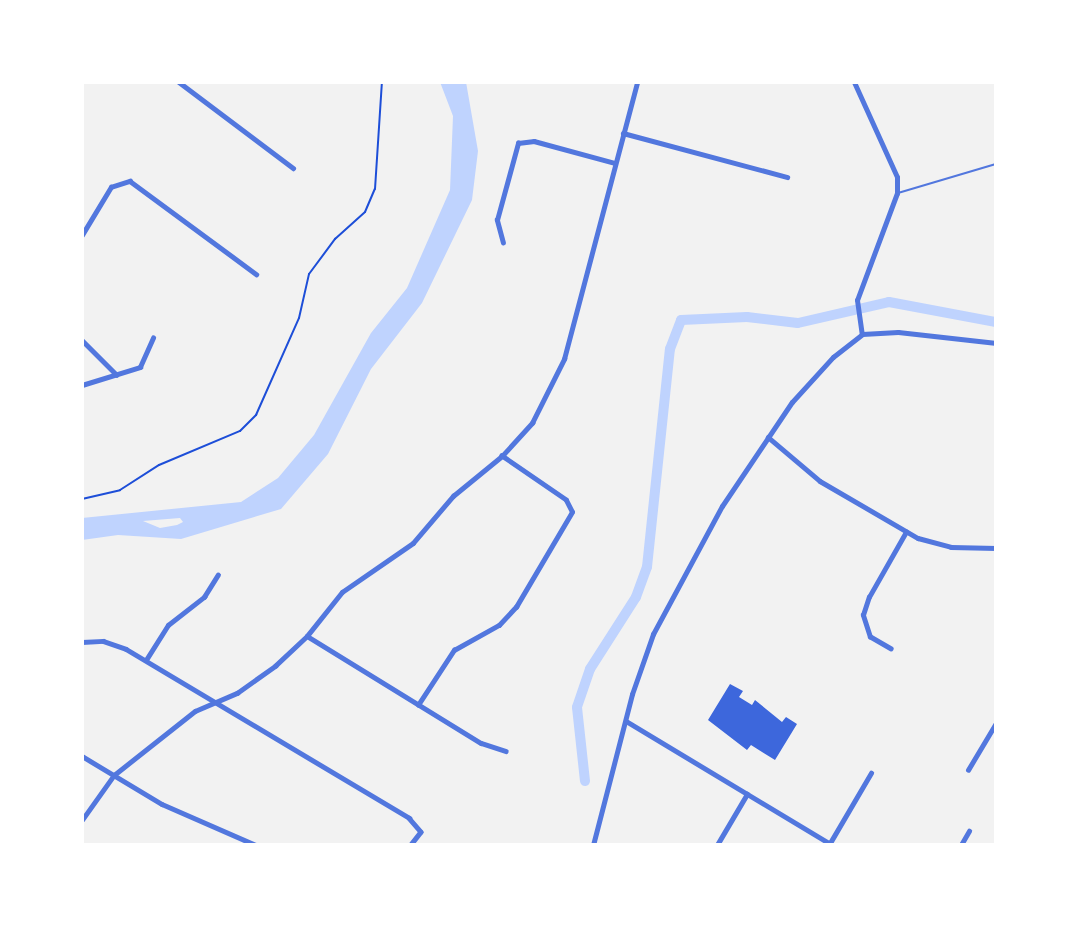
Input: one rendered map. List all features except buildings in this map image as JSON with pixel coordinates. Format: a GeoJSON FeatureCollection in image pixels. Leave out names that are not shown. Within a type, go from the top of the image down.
{"type":"FeatureCollection","features":[{"type":"Feature","properties":{"kind":"street"},"geometry":{"type":"LineString","coordinates":[[179,82],[293,168]]}},
{"type":"Feature","properties":{"kind":"street"},"geometry":{"type":"LineString","coordinates":[[82,820],[114,775],[195,711],[250,685],[307,636],[342,592],[404,552],[453,496],[502,456],[532,423],[560,371],[637,82]]}},
{"type":"Feature","properties":{"kind":"street"},"geometry":{"type":"LineString","coordinates":[[854,82],[892,156],[897,193],[857,300],[862,334]]}},
{"type":"Feature","properties":{"kind":"street"},"geometry":{"type":"LineString","coordinates":[[623,133],[787,177]]}},
{"type":"Feature","properties":{"kind":"street"},"geometry":{"type":"LineString","coordinates":[[503,243],[497,220],[518,143],[534,141],[615,163]]}},
{"type":"Feature","properties":{"kind":"street"},"geometry":{"type":"LineString","coordinates":[[82,235],[111,187],[130,181],[256,274]]}},
{"type":"Feature","properties":{"kind":"street"},"geometry":{"type":"LineString","coordinates":[[593,845],[645,654],[672,597],[767,436],[805,386],[862,334],[898,332],[996,343]]}},
{"type":"Feature","properties":{"kind":"street"},"geometry":{"type":"LineString","coordinates":[[82,385],[117,375],[145,362],[153,338]]}},
{"type":"Feature","properties":{"kind":"street"},"geometry":{"type":"LineString","coordinates":[[82,340],[117,375]]}},
{"type":"Feature","properties":{"kind":"street"},"geometry":{"type":"LineString","coordinates":[[767,436],[820,481],[906,532],[941,545],[996,548]]}},
{"type":"Feature","properties":{"kind":"street"},"geometry":{"type":"LineString","coordinates":[[418,705],[454,650],[499,625],[516,607],[572,512],[569,502],[502,456]]}},
{"type":"Feature","properties":{"kind":"street"},"geometry":{"type":"LineString","coordinates":[[891,649],[870,637],[863,615],[869,597],[906,532]]}},
{"type":"Feature","properties":{"kind":"street"},"geometry":{"type":"LineString","coordinates":[[146,660],[168,625],[204,597],[218,575]]}},
{"type":"Feature","properties":{"kind":"street"},"geometry":{"type":"LineString","coordinates":[[307,636],[481,743],[506,751]]}},
{"type":"Feature","properties":{"kind":"street"},"geometry":{"type":"LineString","coordinates":[[82,642],[115,644],[146,660],[409,818],[421,832],[411,845]]}},
{"type":"Feature","properties":{"kind":"street"},"geometry":{"type":"LineString","coordinates":[[625,721],[831,844],[871,773]]}},
{"type":"Feature","properties":{"kind":"street"},"geometry":{"type":"LineString","coordinates":[[968,770],[996,723]]}},
{"type":"Feature","properties":{"kind":"street"},"geometry":{"type":"LineString","coordinates":[[82,756],[166,806],[223,827],[256,845]]}},
{"type":"Feature","properties":{"kind":"street"},"geometry":{"type":"LineString","coordinates":[[716,845],[747,794]]}},
{"type":"Feature","properties":{"kind":"street"},"geometry":{"type":"LineString","coordinates":[[961,845],[969,831]]}},
{"type":"Feature","properties":{"kind":"lane"},"geometry":{"type":"LineString","coordinates":[[897,193],[996,164]]}},
{"type":"Feature","properties":{"kind":"path"},"geometry":{"type":"LineString","coordinates":[[82,499],[120,490],[159,465],[234,435],[256,415],[299,318],[309,274],[335,239],[365,212],[376,189],[382,82]]}},
{"type":"Feature","properties":{"kind":"water"},"geometry":{"type":"Polygon","coordinates":[[[440,82],[466,82],[478,151],[472,200],[422,303],[371,369],[328,454],[281,509],[181,539],[118,535],[82,540],[82,518],[241,502],[278,478],[314,435],[371,333],[407,288],[450,190],[453,116],[440,82]],[[180,518],[143,521],[160,528],[183,522],[180,518]]]}},
{"type":"Feature","properties":{"kind":"waterway"},"geometry":{"type":"LineString","coordinates":[[585,781],[577,707],[590,669],[636,597],[647,567],[670,349],[681,320],[747,317],[798,323],[889,302],[996,322]]}}]}
